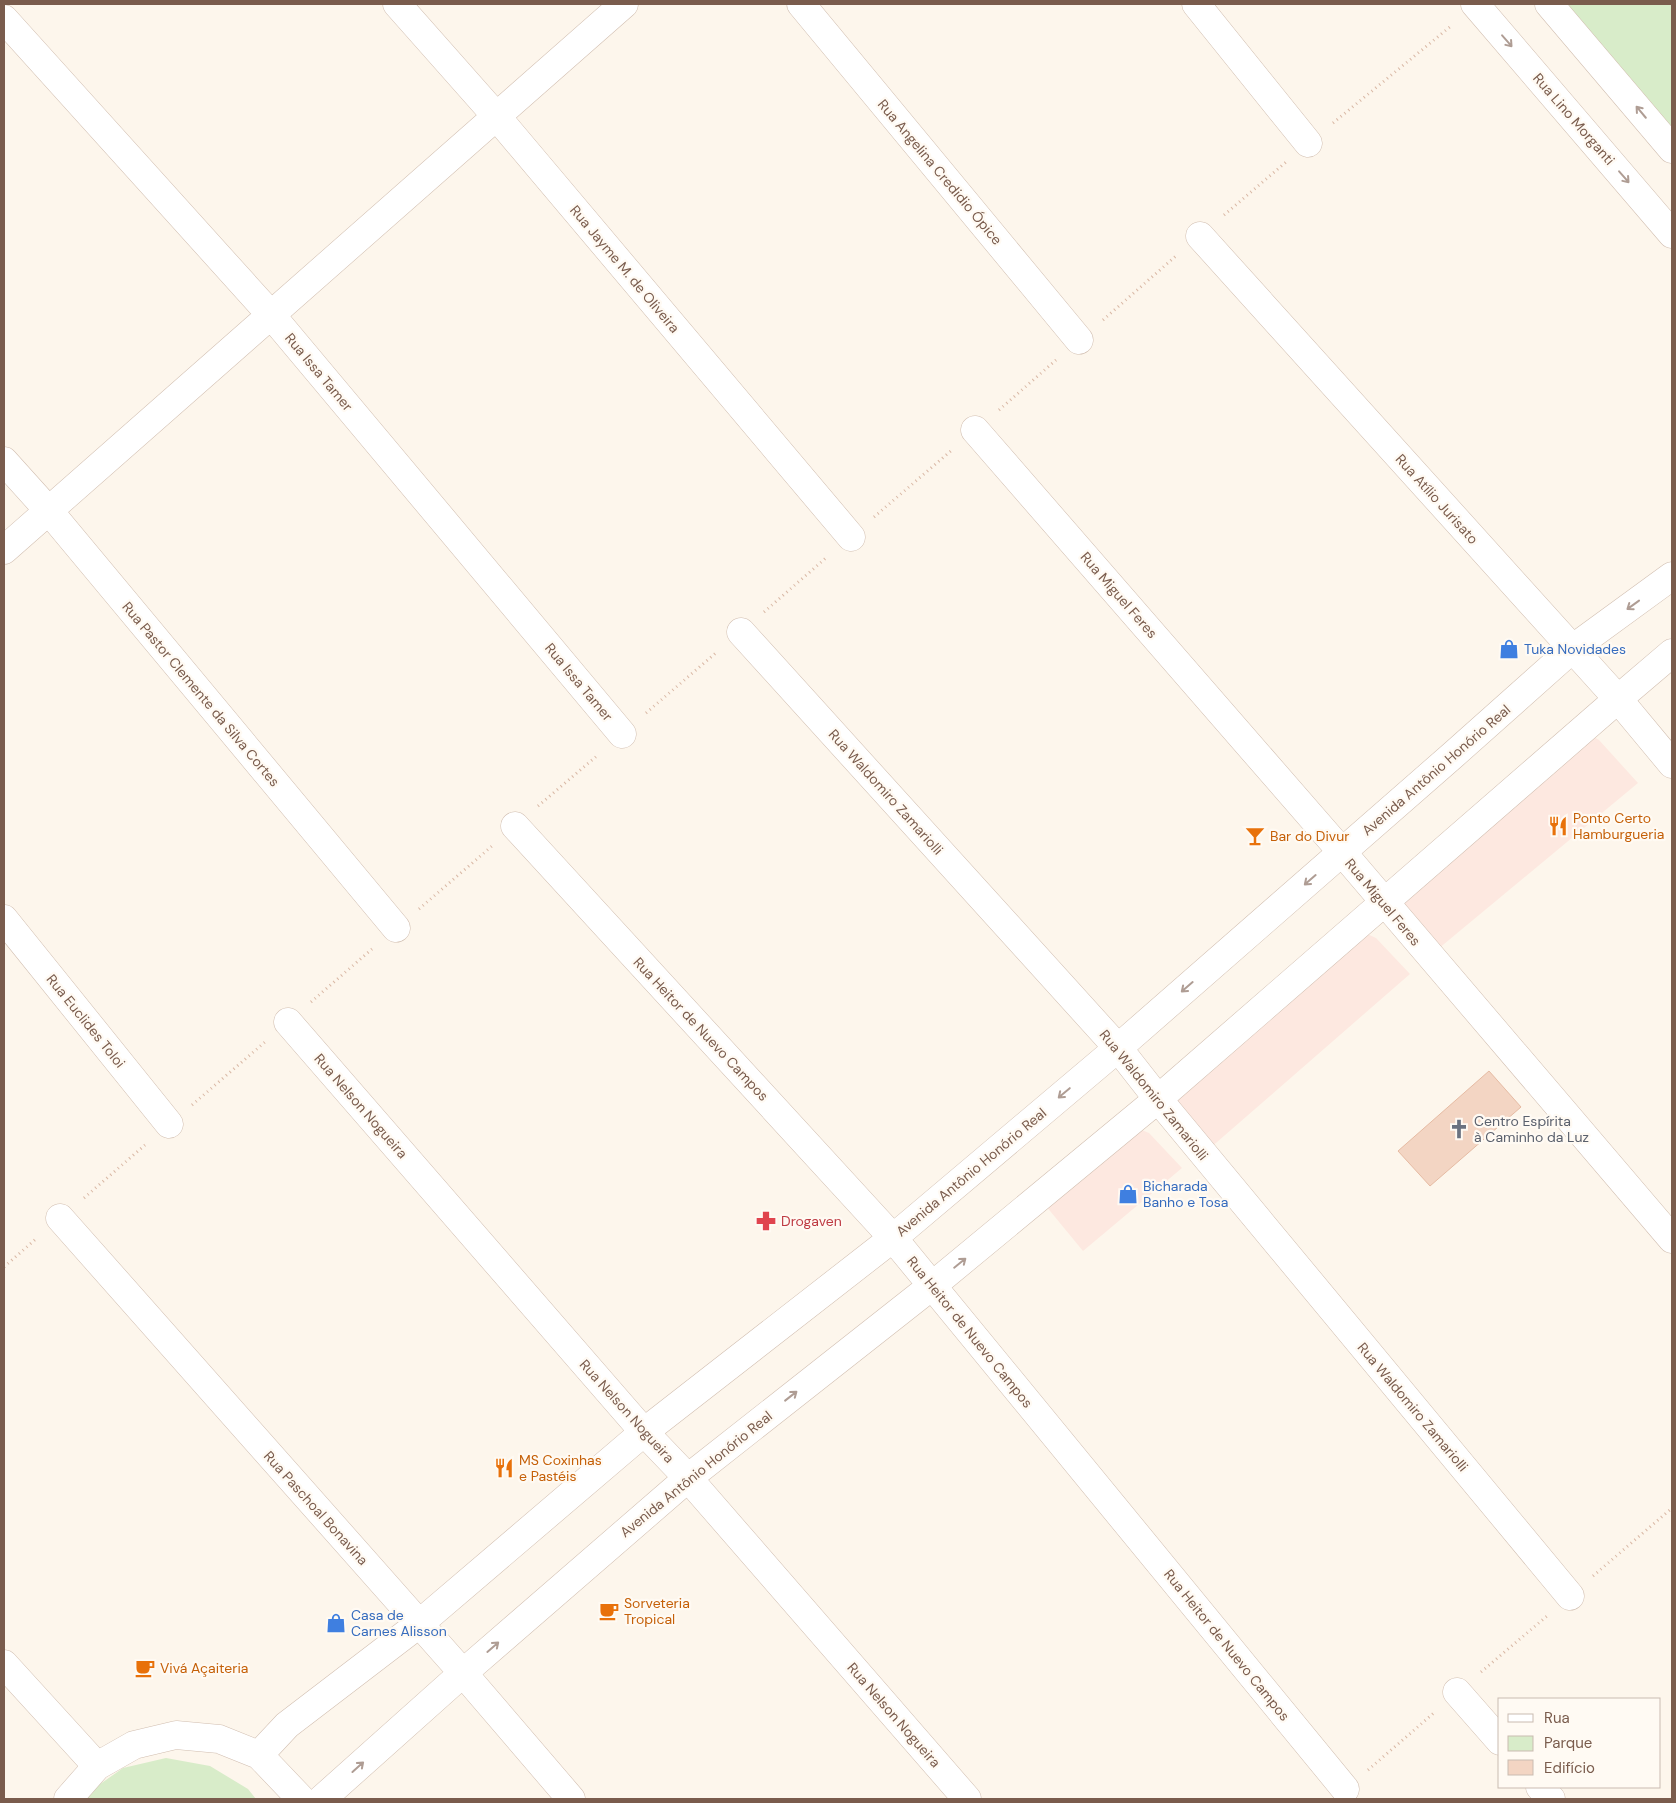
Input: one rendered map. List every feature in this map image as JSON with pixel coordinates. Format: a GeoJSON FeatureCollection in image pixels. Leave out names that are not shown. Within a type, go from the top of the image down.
{"type":"FeatureCollection","features":[{"type":"Feature","properties":{"kind":"street","name":"Rua Jayme M. de Oliveira"},"geometry":{"type":"LineString","coordinates":[[397,4],[497,117],[851,537]]}},
{"type":"Feature","properties":{"kind":"street"},"geometry":{"type":"LineString","coordinates":[[4,550],[272,316],[624,4]]}},
{"type":"Feature","properties":{"kind":"street","name":"Rua Angelina Credidio Ópice"},"geometry":{"type":"LineString","coordinates":[[801,4],[1079,340]]}},
{"type":"Feature","properties":{"kind":"street"},"geometry":{"type":"LineString","coordinates":[[1196,4],[1308,143]]}},
{"type":"Feature","properties":{"kind":"street","name":"Rua Lino Morganti"},"geometry":{"type":"LineString","coordinates":[[1475,4],[1672,234]]}},
{"type":"Feature","properties":{"kind":"street"},"geometry":{"type":"LineString","coordinates":[[1549,4],[1672,149]]}},
{"type":"Feature","properties":{"kind":"street","name":"Rua Issa Tamer"},"geometry":{"type":"LineString","coordinates":[[4,19],[272,316],[622,734]]}},
{"type":"Feature","properties":{"kind":"street","name":"Rua Atílio Jurisato"},"geometry":{"type":"LineString","coordinates":[[1200,236],[1618,699],[1672,764]]}},
{"type":"Feature","properties":{"kind":"street","name":"Rua Miguel Feres"},"geometry":{"type":"LineString","coordinates":[[975,430],[1342,852],[1672,1239]]}},
{"type":"Feature","properties":{"kind":"street","name":"Rua Pastor Clemente da Silva Cortes"},"geometry":{"type":"LineString","coordinates":[[4,461],[48,511],[396,928]]}},
{"type":"Feature","properties":{"kind":"street","name":"Avenida Antônio Honório Real"},"geometry":{"type":"LineString","coordinates":[[259,1756],[287,1725],[419,1624],[644,1432],[893,1238],[1118,1048],[1572,649],[1672,576]]}},
{"type":"Feature","properties":{"kind":"street","name":"Rua Waldomiro Zamariolli"},"geometry":{"type":"LineString","coordinates":[[741,632],[1118,1048],[1158,1099],[1570,1596]]}},
{"type":"Feature","properties":{"kind":"street","name":"Avenida Antônio Honório Real"},"geometry":{"type":"LineString","coordinates":[[322,1799],[463,1673],[688,1478],[932,1285],[1158,1099],[1672,653]]}},
{"type":"Feature","properties":{"kind":"street","name":"Rua Heitor de Nuevo Campos"},"geometry":{"type":"LineString","coordinates":[[515,826],[893,1238],[1345,1789]]}},
{"type":"Feature","properties":{"kind":"street","name":"Rua Euclides Toloi"},"geometry":{"type":"LineString","coordinates":[[4,919],[169,1124]]}},
{"type":"Feature","properties":{"kind":"street","name":"Rua Nelson Nogueira"},"geometry":{"type":"LineString","coordinates":[[288,1022],[644,1432],[688,1478],[967,1799]]}},
{"type":"Feature","properties":{"kind":"street","name":"Rua Paschoal Bonavina"},"geometry":{"type":"LineString","coordinates":[[60,1218],[463,1673],[571,1799]]}},
{"type":"Feature","properties":{"kind":"street"},"geometry":{"type":"LineString","coordinates":[[4,1664],[97,1766]]}},
{"type":"Feature","properties":{"kind":"street"},"geometry":{"type":"LineString","coordinates":[[1457,1692],[1498,1739]]}},
{"type":"Feature","properties":{"kind":"street"},"geometry":{"type":"LineString","coordinates":[[68,1799],[97,1766],[134,1745],[176,1735],[219,1739],[259,1756],[301,1799]]}},
{"type":"Feature","properties":{"kind":"street"},"geometry":{"type":"LineString","coordinates":[[1541,1788],[1551,1799]]}},
{"type":"Feature","properties":{"kind":"path"},"geometry":{"type":"LineString","coordinates":[[1345,1789],[1672,1508]]}},
{"type":"Feature","properties":{"kind":"shaded area"},"geometry":{"type":"Polygon","coordinates":[[[1594,737],[1599,740],[1638,783],[1432,954],[1393,912],[1594,737]]]}},
{"type":"Feature","properties":{"kind":"shaded area"},"geometry":{"type":"Polygon","coordinates":[[[1365,933],[1376,938],[1410,974],[1209,1149],[1174,1119],[1173,1092],[1365,933]]]}},
{"type":"Feature","properties":{"kind":"shaded area"},"geometry":{"type":"Polygon","coordinates":[[[1137,1128],[1149,1133],[1182,1168],[1083,1251],[1041,1200],[1137,1128]]]}},
{"type":"Feature","properties":{"kind":"green space"},"geometry":{"type":"Polygon","coordinates":[[[1563,4],[1672,4],[1672,132],[1563,4]]]}},
{"type":"Feature","properties":{"kind":"green space"},"geometry":{"type":"Polygon","coordinates":[[[166,1758],[210,1766],[248,1789],[256,1799],[83,1799],[86,1794],[123,1768],[166,1758]]]}},
{"type":"Feature","properties":{"kind":"building","name":"Centro Espírita à Caminho da Luz"},"geometry":{"type":"Polygon","coordinates":[[[1489,1071],[1521,1107],[1430,1186],[1398,1151],[1489,1071]]]}},
{"type":"Feature","properties":{"kind":"place","name":"Tuka Novidades"},"geometry":{"type":"Point","coordinates":[1509,649]}},
{"type":"Feature","properties":{"kind":"place","name":"Ponto Certo Hamburgueria"},"geometry":{"type":"Point","coordinates":[1558,826]}},
{"type":"Feature","properties":{"kind":"place","name":"Bar do Divur"},"geometry":{"type":"Point","coordinates":[1255,836]}},
{"type":"Feature","properties":{"kind":"place","name":"Centro Espírita à Caminho da Luz"},"geometry":{"type":"Point","coordinates":[1459,1129]}},
{"type":"Feature","properties":{"kind":"place","name":"Bicharada Banho e Tosa"},"geometry":{"type":"Point","coordinates":[1128,1194]}},
{"type":"Feature","properties":{"kind":"place","name":"Drogaven"},"geometry":{"type":"Point","coordinates":[766,1221]}},
{"type":"Feature","properties":{"kind":"place","name":"MS Coxinhas e Pastéis"},"geometry":{"type":"Point","coordinates":[504,1468]}},
{"type":"Feature","properties":{"kind":"place","name":"Sorveteria Tropical"},"geometry":{"type":"Point","coordinates":[609,1611]}},
{"type":"Feature","properties":{"kind":"place","name":"Casa de Carnes Alisson"},"geometry":{"type":"Point","coordinates":[336,1623]}},
{"type":"Feature","properties":{"kind":"place","name":"Vivá Açaiteria"},"geometry":{"type":"Point","coordinates":[145,1668]}}]}
